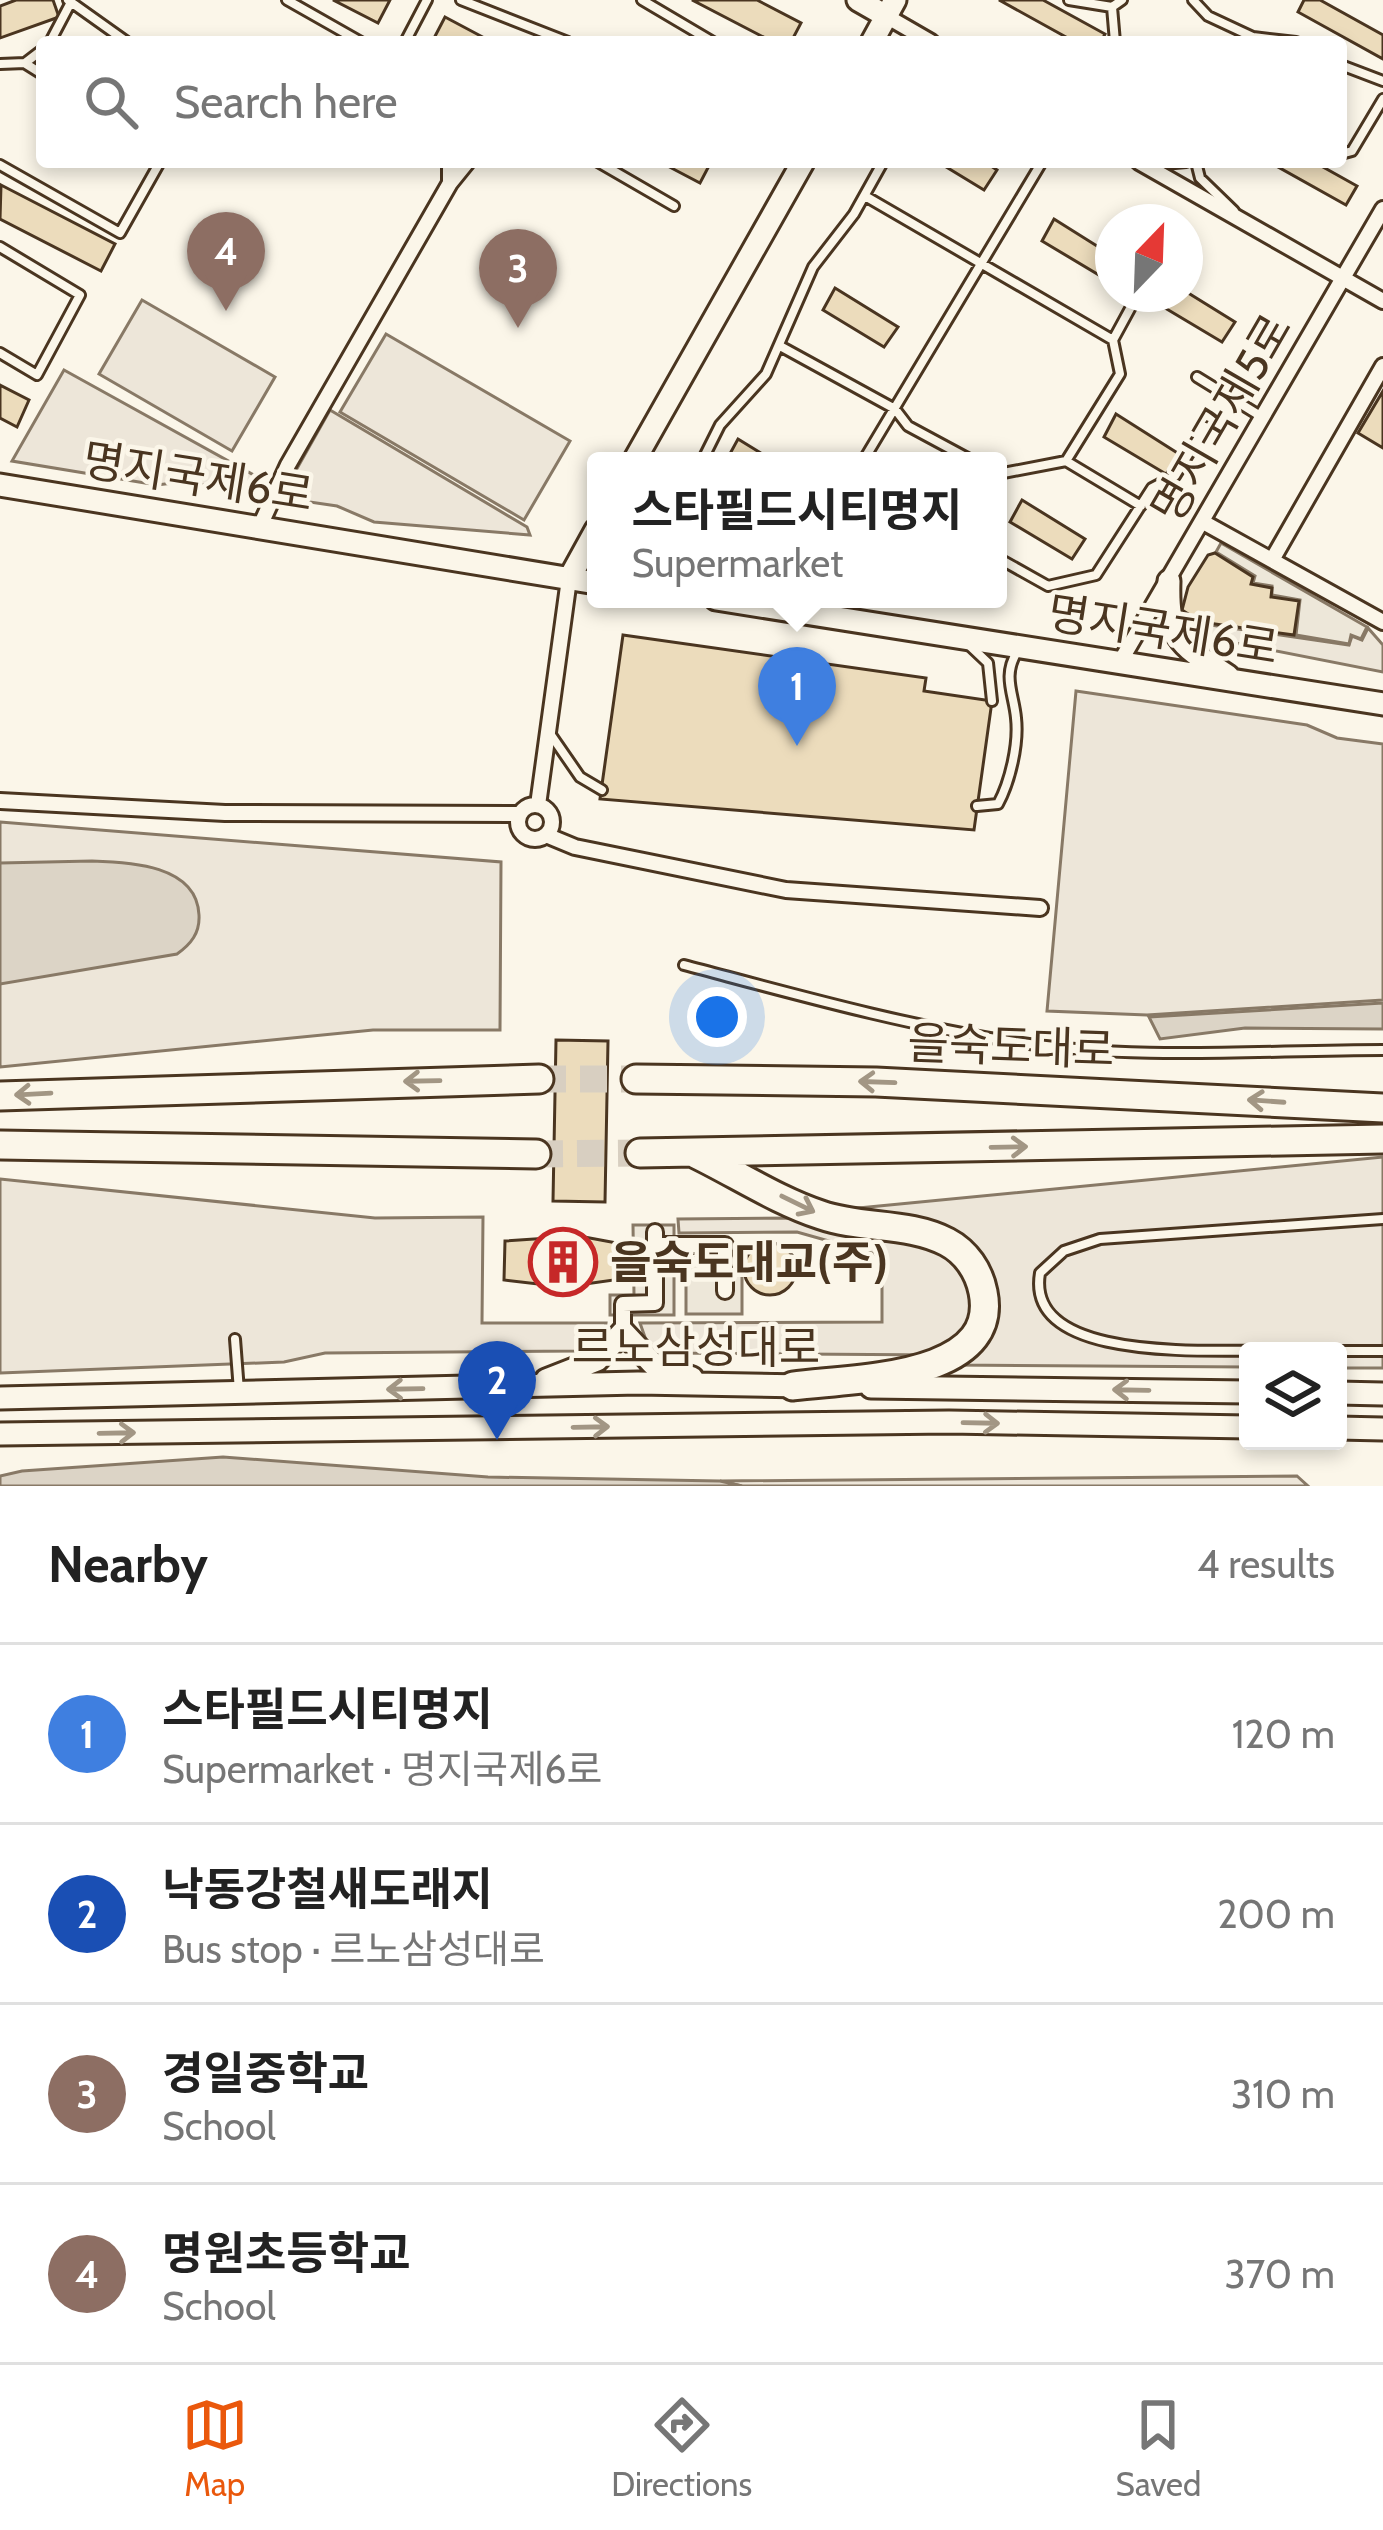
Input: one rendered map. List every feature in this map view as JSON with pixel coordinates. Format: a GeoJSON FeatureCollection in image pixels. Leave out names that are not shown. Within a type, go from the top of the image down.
{"type":"FeatureCollection","features":[{"type":"Feature","properties":{"kind":"highway"},"geometry":{"type":"LineString","coordinates":[[0,1096],[539,1079]]}},
{"type":"Feature","properties":{"kind":"highway","name":"을숙도대로"},"geometry":{"type":"LineString","coordinates":[[636,1079],[876,1082],[1383,1108]]}},
{"type":"Feature","properties":{"kind":"highway"},"geometry":{"type":"LineString","coordinates":[[640,1153],[1383,1139]]}},
{"type":"Feature","properties":{"kind":"highway"},"geometry":{"type":"LineString","coordinates":[[0,1145],[536,1154]]}},
{"type":"Feature","properties":{"kind":"highway"},"geometry":{"type":"LineString","coordinates":[[693,1152],[821,1216],[941,1239],[967,1258],[981,1284],[985,1306],[980,1327],[969,1345],[947,1362],[793,1386]]}},
{"type":"Feature","properties":{"kind":"main road"},"geometry":{"type":"LineString","coordinates":[[858,0],[891,8],[875,36]]}},
{"type":"Feature","properties":{"kind":"main road"},"geometry":{"type":"LineString","coordinates":[[639,452],[800,168]]}},
{"type":"Feature","properties":{"kind":"main road","name":"명지국제6로"},"geometry":{"type":"LineString","coordinates":[[0,485],[587,582]]}},
{"type":"Feature","properties":{"kind":"main road"},"geometry":{"type":"LineString","coordinates":[[569,579],[587,546]]}},
{"type":"Feature","properties":{"kind":"main road"},"geometry":{"type":"LineString","coordinates":[[1169,580],[1168,617],[1177,638],[1239,682]]}},
{"type":"Feature","properties":{"kind":"main road","name":"명지국제6로"},"geometry":{"type":"LineString","coordinates":[[787,608],[1383,704]]}},
{"type":"Feature","properties":{"kind":"main road"},"geometry":{"type":"LineString","coordinates":[[528,1386],[592,1364],[623,1332],[653,1364],[709,1384]]}},
{"type":"Feature","properties":{"kind":"main road","name":"르노삼성대로"},"geometry":{"type":"LineString","coordinates":[[0,1398],[709,1384],[1239,1392]]}},
{"type":"Feature","properties":{"kind":"main road"},"geometry":{"type":"LineString","coordinates":[[1347,1393],[1383,1394]]}},
{"type":"Feature","properties":{"kind":"main road","name":"르노삼성대로"},"geometry":{"type":"LineString","coordinates":[[0,1434],[949,1423],[1239,1427]]}},
{"type":"Feature","properties":{"kind":"main road"},"geometry":{"type":"LineString","coordinates":[[1347,1428],[1383,1429]]}},
{"type":"Feature","properties":{"kind":"street"},"geometry":{"type":"LineString","coordinates":[[891,8],[925,36]]}},
{"type":"Feature","properties":{"kind":"street"},"geometry":{"type":"LineString","coordinates":[[450,168],[450,182]]}},
{"type":"Feature","properties":{"kind":"street"},"geometry":{"type":"LineString","coordinates":[[260,526],[288,465],[461,168]]}},
{"type":"Feature","properties":{"kind":"street"},"geometry":{"type":"LineString","coordinates":[[1151,168],[1383,301]]}},
{"type":"Feature","properties":{"kind":"street","name":"명지국제5로"},"geometry":{"type":"LineString","coordinates":[[1120,662],[1383,209]]}},
{"type":"Feature","properties":{"kind":"street"},"geometry":{"type":"LineString","coordinates":[[1272,560],[1383,366]]}},
{"type":"Feature","properties":{"kind":"street"},"geometry":{"type":"LineString","coordinates":[[651,452],[657,417]]}},
{"type":"Feature","properties":{"kind":"street"},"geometry":{"type":"LineString","coordinates":[[1203,521],[1383,622]]}},
{"type":"Feature","properties":{"kind":"street"},"geometry":{"type":"LineString","coordinates":[[538,806],[569,579]]}},
{"type":"Feature","properties":{"kind":"street"},"geometry":{"type":"LineString","coordinates":[[0,801],[226,813],[520,814],[538,806]]}},
{"type":"Feature","properties":{"kind":"street"},"geometry":{"type":"LineString","coordinates":[[538,806],[552,819],[546,835]]}},
{"type":"Feature","properties":{"kind":"street"},"geometry":{"type":"LineString","coordinates":[[520,814],[518,824],[526,837],[546,835],[575,848],[786,890],[1040,908]]}},
{"type":"Feature","properties":{"kind":"street"},"geometry":{"type":"LineString","coordinates":[[623,1332],[623,1304],[656,1303],[655,1239],[725,1245],[725,1291]]}},
{"type":"Feature","properties":{"kind":"lane"},"geometry":{"type":"LineString","coordinates":[[287,0],[350,36]]}},
{"type":"Feature","properties":{"kind":"lane"},"geometry":{"type":"LineString","coordinates":[[408,36],[428,0]]}},
{"type":"Feature","properties":{"kind":"lane"},"geometry":{"type":"LineString","coordinates":[[461,0],[553,36]]}},
{"type":"Feature","properties":{"kind":"lane"},"geometry":{"type":"LineString","coordinates":[[642,0],[703,36]]}},
{"type":"Feature","properties":{"kind":"lane"},"geometry":{"type":"LineString","coordinates":[[1069,0],[1112,7],[1122,0]]}},
{"type":"Feature","properties":{"kind":"lane"},"geometry":{"type":"LineString","coordinates":[[1193,0],[1208,16],[1251,36]]}},
{"type":"Feature","properties":{"kind":"lane"},"geometry":{"type":"LineString","coordinates":[[53,36],[69,2],[118,36]]}},
{"type":"Feature","properties":{"kind":"lane"},"geometry":{"type":"LineString","coordinates":[[1112,7],[1114,36]]}},
{"type":"Feature","properties":{"kind":"lane"},"geometry":{"type":"LineString","coordinates":[[0,64],[25,63],[36,55]]}},
{"type":"Feature","properties":{"kind":"lane"},"geometry":{"type":"LineString","coordinates":[[25,63],[36,70]]}},
{"type":"Feature","properties":{"kind":"lane"},"geometry":{"type":"LineString","coordinates":[[1347,67],[1383,81]]}},
{"type":"Feature","properties":{"kind":"lane"},"geometry":{"type":"LineString","coordinates":[[1347,152],[1383,99]]}},
{"type":"Feature","properties":{"kind":"lane"},"geometry":{"type":"LineString","coordinates":[[0,165],[120,233],[157,168]]}},
{"type":"Feature","properties":{"kind":"lane"},"geometry":{"type":"LineString","coordinates":[[608,168],[674,206]]}},
{"type":"Feature","properties":{"kind":"lane"},"geometry":{"type":"LineString","coordinates":[[706,452],[720,424],[766,374],[813,267],[881,168]]}},
{"type":"Feature","properties":{"kind":"lane"},"geometry":{"type":"LineString","coordinates":[[869,452],[1039,168]]}},
{"type":"Feature","properties":{"kind":"lane"},"geometry":{"type":"LineString","coordinates":[[1197,168],[1199,178],[1249,224]]}},
{"type":"Feature","properties":{"kind":"lane"},"geometry":{"type":"LineString","coordinates":[[866,196],[1113,340]]}},
{"type":"Feature","properties":{"kind":"lane"},"geometry":{"type":"LineString","coordinates":[[0,247],[80,295],[37,374],[0,353]]}},
{"type":"Feature","properties":{"kind":"lane"},"geometry":{"type":"LineString","coordinates":[[1066,461],[1120,374],[1113,340],[1128,312]]}},
{"type":"Feature","properties":{"kind":"lane"},"geometry":{"type":"LineString","coordinates":[[780,346],[895,409],[908,426],[956,452]]}},
{"type":"Feature","properties":{"kind":"lane"},"geometry":{"type":"LineString","coordinates":[[1197,377],[1263,418]]}},
{"type":"Feature","properties":{"kind":"lane"},"geometry":{"type":"LineString","coordinates":[[1007,563],[1048,586],[1077,583],[1108,563],[1152,488],[1175,476],[1205,427]]}},
{"type":"Feature","properties":{"kind":"lane"},"geometry":{"type":"LineString","coordinates":[[1007,472],[1066,461],[1141,506]]}},
{"type":"Feature","properties":{"kind":"lane"},"geometry":{"type":"LineString","coordinates":[[959,636],[988,662],[992,701]]}},
{"type":"Feature","properties":{"kind":"lane"},"geometry":{"type":"LineString","coordinates":[[977,806],[998,804],[1007,788],[1017,722],[1008,683],[1010,663],[1021,646]]}},
{"type":"Feature","properties":{"kind":"lane"},"geometry":{"type":"LineString","coordinates":[[548,730],[580,777],[602,790]]}},
{"type":"Feature","properties":{"kind":"lane"},"geometry":{"type":"LineString","coordinates":[[684,965],[876,1016],[1019,1043],[1176,1054],[1383,1050]]}},
{"type":"Feature","properties":{"kind":"lane"},"geometry":{"type":"LineString","coordinates":[[1239,1349],[1114,1344],[1080,1337],[1050,1312],[1039,1287],[1040,1273],[1064,1251],[1100,1239],[1383,1219]]}},
{"type":"Feature","properties":{"kind":"lane"},"geometry":{"type":"LineString","coordinates":[[235,1339],[239,1392]]}},
{"type":"Feature","properties":{"kind":"lane"},"geometry":{"type":"LineString","coordinates":[[1347,1352],[1383,1351]]}},
{"type":"Feature","properties":{"kind":"shaded area"},"geometry":{"type":"Polygon","coordinates":[[[142,300],[275,377],[232,451],[99,374],[142,300]]]}},
{"type":"Feature","properties":{"kind":"shaded area"},"geometry":{"type":"Polygon","coordinates":[[[386,334],[570,441],[524,520],[340,412],[386,334]]]}},
{"type":"Feature","properties":{"kind":"shaded area"},"geometry":{"type":"Polygon","coordinates":[[[64,370],[259,478],[253,490],[181,482],[157,485],[12,461],[64,370]]]}},
{"type":"Feature","properties":{"kind":"shaded area"},"geometry":{"type":"Polygon","coordinates":[[[330,410],[527,527],[530,535],[374,522],[337,506],[289,499],[286,488],[330,410]]]}},
{"type":"Feature","properties":{"kind":"shaded area"},"geometry":{"type":"Polygon","coordinates":[[[1221,543],[1367,627],[1361,639],[1351,635],[1349,644],[1296,635],[1300,600],[1272,595],[1272,586],[1253,583],[1255,576],[1216,552],[1221,543]]]}},
{"type":"Feature","properties":{"kind":"shaded area"},"geometry":{"type":"Polygon","coordinates":[[[1190,622],[1349,645],[1352,636],[1362,640],[1368,628],[1383,645],[1383,672],[1205,637],[1190,622]]]}},
{"type":"Feature","properties":{"kind":"shaded area"},"geometry":{"type":"Polygon","coordinates":[[[1076,691],[1307,725],[1337,738],[1383,744],[1383,1000],[1147,1015],[1047,1011],[1076,691]]]}},
{"type":"Feature","properties":{"kind":"shaded area"},"geometry":{"type":"Polygon","coordinates":[[[0,822],[501,862],[500,1030],[373,1030],[0,1067],[0,822]]]}},
{"type":"Feature","properties":{"kind":"shaded area"},"geometry":{"type":"Polygon","coordinates":[[[0,863],[142,865],[187,886],[199,915],[190,942],[177,954],[0,984],[0,863]]]}},
{"type":"Feature","properties":{"kind":"shaded area"},"geometry":{"type":"Polygon","coordinates":[[[1383,1003],[1383,1029],[1245,1028],[1160,1039],[1149,1017],[1383,1003]]]}},
{"type":"Feature","properties":{"kind":"shaded area"},"geometry":{"type":"Polygon","coordinates":[[[1383,1157],[1383,1368],[1347,1368],[1347,1342],[1239,1342],[1239,1367],[953,1365],[965,1356],[980,1266],[848,1209],[1383,1157]]]}},
{"type":"Feature","properties":{"kind":"shaded area"},"geometry":{"type":"Polygon","coordinates":[[[0,1179],[375,1218],[483,1217],[482,1323],[606,1323],[605,1329],[599,1342],[580,1351],[325,1353],[284,1362],[0,1373],[0,1179]]]}},
{"type":"Feature","properties":{"kind":"shaded area"},"geometry":{"type":"Polygon","coordinates":[[[793,1218],[932,1242],[964,1264],[976,1317],[942,1355],[665,1353],[647,1343],[640,1323],[882,1322],[882,1256],[797,1232],[679,1233],[678,1219],[793,1218]]]}},
{"type":"Feature","properties":{"kind":"shaded area"},"geometry":{"type":"Polygon","coordinates":[[[633,1225],[674,1225],[674,1315],[610,1315],[610,1295],[634,1295],[633,1225]]]}},
{"type":"Feature","properties":{"kind":"shaded area"},"geometry":{"type":"Polygon","coordinates":[[[686,1258],[742,1258],[742,1314],[686,1314],[686,1258]]]}},
{"type":"Feature","properties":{"kind":"shaded area"},"geometry":{"type":"Polygon","coordinates":[[[223,1457],[488,1477],[720,1481],[742,1486],[0,1486],[0,1476],[22,1471],[223,1457]]]}},
{"type":"Feature","properties":{"kind":"shaded area"},"geometry":{"type":"Polygon","coordinates":[[[1297,1476],[1308,1486],[742,1486],[720,1481],[1297,1476]]]}},
{"type":"Feature","properties":{"kind":"building"},"geometry":{"type":"Polygon","coordinates":[[[16,0],[53,0],[59,17],[0,38],[0,6],[16,0]]]}},
{"type":"Feature","properties":{"kind":"building"},"geometry":{"type":"Polygon","coordinates":[[[333,0],[390,0],[378,23],[333,0]]]}},
{"type":"Feature","properties":{"kind":"building"},"geometry":{"type":"Polygon","coordinates":[[[692,0],[757,0],[801,23],[794,36],[761,36],[692,0]]]}},
{"type":"Feature","properties":{"kind":"building"},"geometry":{"type":"Polygon","coordinates":[[[999,0],[1043,0],[1105,34],[1064,36],[999,0]]]}},
{"type":"Feature","properties":{"kind":"building"},"geometry":{"type":"Polygon","coordinates":[[[1304,0],[1320,0],[1383,35],[1383,59],[1347,36],[1298,12],[1304,0]]]}},
{"type":"Feature","properties":{"kind":"building"},"geometry":{"type":"Polygon","coordinates":[[[445,17],[481,36],[435,36],[445,17]]]}},
{"type":"Feature","properties":{"kind":"building"},"geometry":{"type":"Polygon","coordinates":[[[671,168],[708,168],[700,183],[671,168]]]}},
{"type":"Feature","properties":{"kind":"building"},"geometry":{"type":"Polygon","coordinates":[[[948,168],[994,168],[984,190],[948,168]]]}},
{"type":"Feature","properties":{"kind":"building"},"geometry":{"type":"Polygon","coordinates":[[[1280,168],[1325,168],[1357,186],[1346,205],[1280,168]]]}},
{"type":"Feature","properties":{"kind":"building"},"geometry":{"type":"Polygon","coordinates":[[[1,185],[115,244],[101,271],[0,219],[1,185]]]}},
{"type":"Feature","properties":{"kind":"building"},"geometry":{"type":"Polygon","coordinates":[[[1054,219],[1095,245],[1095,273],[1042,241],[1054,219]]]}},
{"type":"Feature","properties":{"kind":"building"},"geometry":{"type":"Polygon","coordinates":[[[835,288],[898,327],[884,347],[823,310],[835,288]]]}},
{"type":"Feature","properties":{"kind":"building"},"geometry":{"type":"Polygon","coordinates":[[[1203,302],[1235,322],[1222,342],[1172,312],[1203,312],[1203,302]]]}},
{"type":"Feature","properties":{"kind":"building"},"geometry":{"type":"Polygon","coordinates":[[[0,385],[29,400],[17,427],[0,418],[0,385]]]}},
{"type":"Feature","properties":{"kind":"building"},"geometry":{"type":"Polygon","coordinates":[[[1383,391],[1383,448],[1358,433],[1383,391]]]}},
{"type":"Feature","properties":{"kind":"building"},"geometry":{"type":"Polygon","coordinates":[[[1116,414],[1179,454],[1166,474],[1104,437],[1116,414]]]}},
{"type":"Feature","properties":{"kind":"building"},"geometry":{"type":"Polygon","coordinates":[[[738,439],[759,452],[731,452],[738,439]]]}},
{"type":"Feature","properties":{"kind":"building"},"geometry":{"type":"Polygon","coordinates":[[[1022,500],[1085,539],[1072,559],[1010,522],[1022,500]]]}},
{"type":"Feature","properties":{"kind":"building"},"geometry":{"type":"Polygon","coordinates":[[[1215,553],[1253,577],[1251,584],[1272,588],[1271,597],[1299,601],[1294,635],[1201,622],[1182,610],[1188,587],[1208,555],[1215,553]]]}},
{"type":"Feature","properties":{"kind":"building"},"geometry":{"type":"Polygon","coordinates":[[[623,635],[926,678],[924,691],[992,701],[974,830],[600,799],[623,635]]]}},
{"type":"Feature","properties":{"kind":"building"},"geometry":{"type":"Polygon","coordinates":[[[556,1040],[608,1041],[605,1202],[553,1201],[556,1040]]]}},
{"type":"Feature","properties":{"kind":"building","name":"을숙도대교(주)"},"geometry":{"type":"Polygon","coordinates":[[[579,1236],[622,1244],[621,1279],[564,1287],[504,1280],[505,1241],[579,1236]]]}},
{"type":"Feature","properties":{"kind":"building"},"geometry":{"type":"Polygon","coordinates":[[[770,1243],[788,1251],[796,1269],[788,1287],[770,1295],[752,1287],[744,1269],[752,1251],[770,1243]]]}},
{"type":"Feature","properties":{"kind":"tunnel"},"geometry":{"type":"LineString","coordinates":[[539,1079],[636,1079]]}},
{"type":"Feature","properties":{"kind":"tunnel"},"geometry":{"type":"LineString","coordinates":[[536,1154],[640,1153]]}},
{"type":"Feature","properties":{"kind":"place","name":"명원초등학교"},"geometry":{"type":"Point","coordinates":[226,311]}},
{"type":"Feature","properties":{"kind":"place","name":"경일중학교"},"geometry":{"type":"Point","coordinates":[518,328]}},
{"type":"Feature","properties":{"kind":"place","name":"스타필드시티명지"},"geometry":{"type":"Point","coordinates":[797,746]}},
{"type":"Feature","properties":{"kind":"place","name":"을숙도대교(주)"},"geometry":{"type":"Point","coordinates":[563,1262]}},
{"type":"Feature","properties":{"kind":"place","name":"낙동강철새도래지"},"geometry":{"type":"Point","coordinates":[497,1440]}}]}
